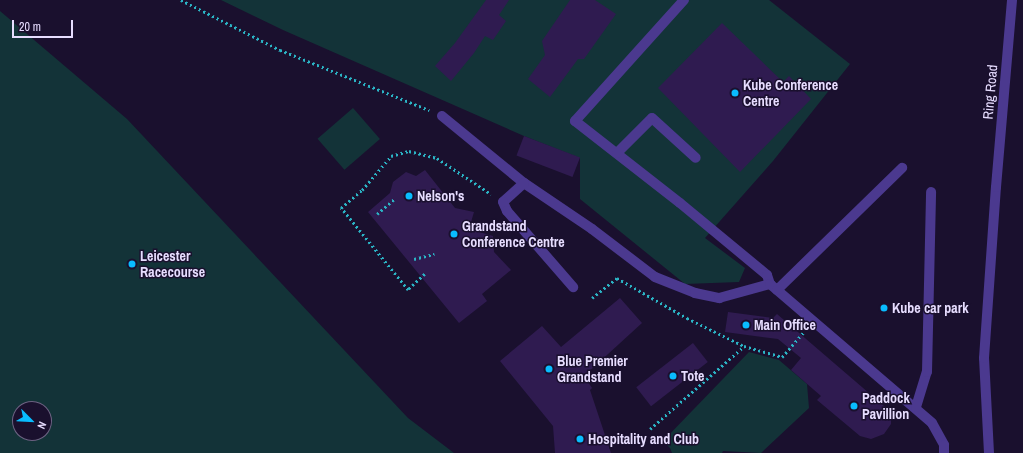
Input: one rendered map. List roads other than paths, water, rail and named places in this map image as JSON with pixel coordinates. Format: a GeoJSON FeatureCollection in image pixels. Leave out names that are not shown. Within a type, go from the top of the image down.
{"type":"FeatureCollection","features":[{"type":"Feature","properties":{"kind":"street"},"geometry":{"type":"LineString","coordinates":[[684,0],[575,121],[680,203],[767,275],[774,287],[916,408],[932,423],[944,445],[944,453]]}},
{"type":"Feature","properties":{"kind":"street","name":"Ring Road"},"geometry":{"type":"LineString","coordinates":[[989,453],[984,358],[996,187],[1012,0]]}},
{"type":"Feature","properties":{"kind":"street"},"geometry":{"type":"LineString","coordinates":[[442,116],[524,183],[592,229],[655,277],[695,293],[719,298],[774,287],[902,168]]}},
{"type":"Feature","properties":{"kind":"street"},"geometry":{"type":"LineString","coordinates":[[617,154],[652,118],[696,158]]}},
{"type":"Feature","properties":{"kind":"street"},"geometry":{"type":"LineString","coordinates":[[524,183],[503,202],[507,211],[573,287]]}},
{"type":"Feature","properties":{"kind":"street"},"geometry":{"type":"LineString","coordinates":[[916,408],[927,372],[931,192]]}},
{"type":"Feature","properties":{"kind":"place","name":"Kube Conference Centre"},"geometry":{"type":"Point","coordinates":[735,93]}},
{"type":"Feature","properties":{"kind":"place","name":"Nelson's"},"geometry":{"type":"Point","coordinates":[409,196]}},
{"type":"Feature","properties":{"kind":"place","name":"Grandstand Conference Centre"},"geometry":{"type":"Point","coordinates":[454,234]}},
{"type":"Feature","properties":{"kind":"place","name":"Leicester Racecourse"},"geometry":{"type":"Point","coordinates":[132,264]}},
{"type":"Feature","properties":{"kind":"place","name":"Kube car park"},"geometry":{"type":"Point","coordinates":[884,308]}},
{"type":"Feature","properties":{"kind":"place","name":"Main Office"},"geometry":{"type":"Point","coordinates":[746,325]}},
{"type":"Feature","properties":{"kind":"place","name":"Blue Premier Grandstand"},"geometry":{"type":"Point","coordinates":[549,369]}},
{"type":"Feature","properties":{"kind":"place","name":"Tote"},"geometry":{"type":"Point","coordinates":[673,376]}},
{"type":"Feature","properties":{"kind":"place","name":"Paddock Pavillion"},"geometry":{"type":"Point","coordinates":[854,406]}},
{"type":"Feature","properties":{"kind":"place","name":"Hospitality and Club"},"geometry":{"type":"Point","coordinates":[580,439]}}]}
